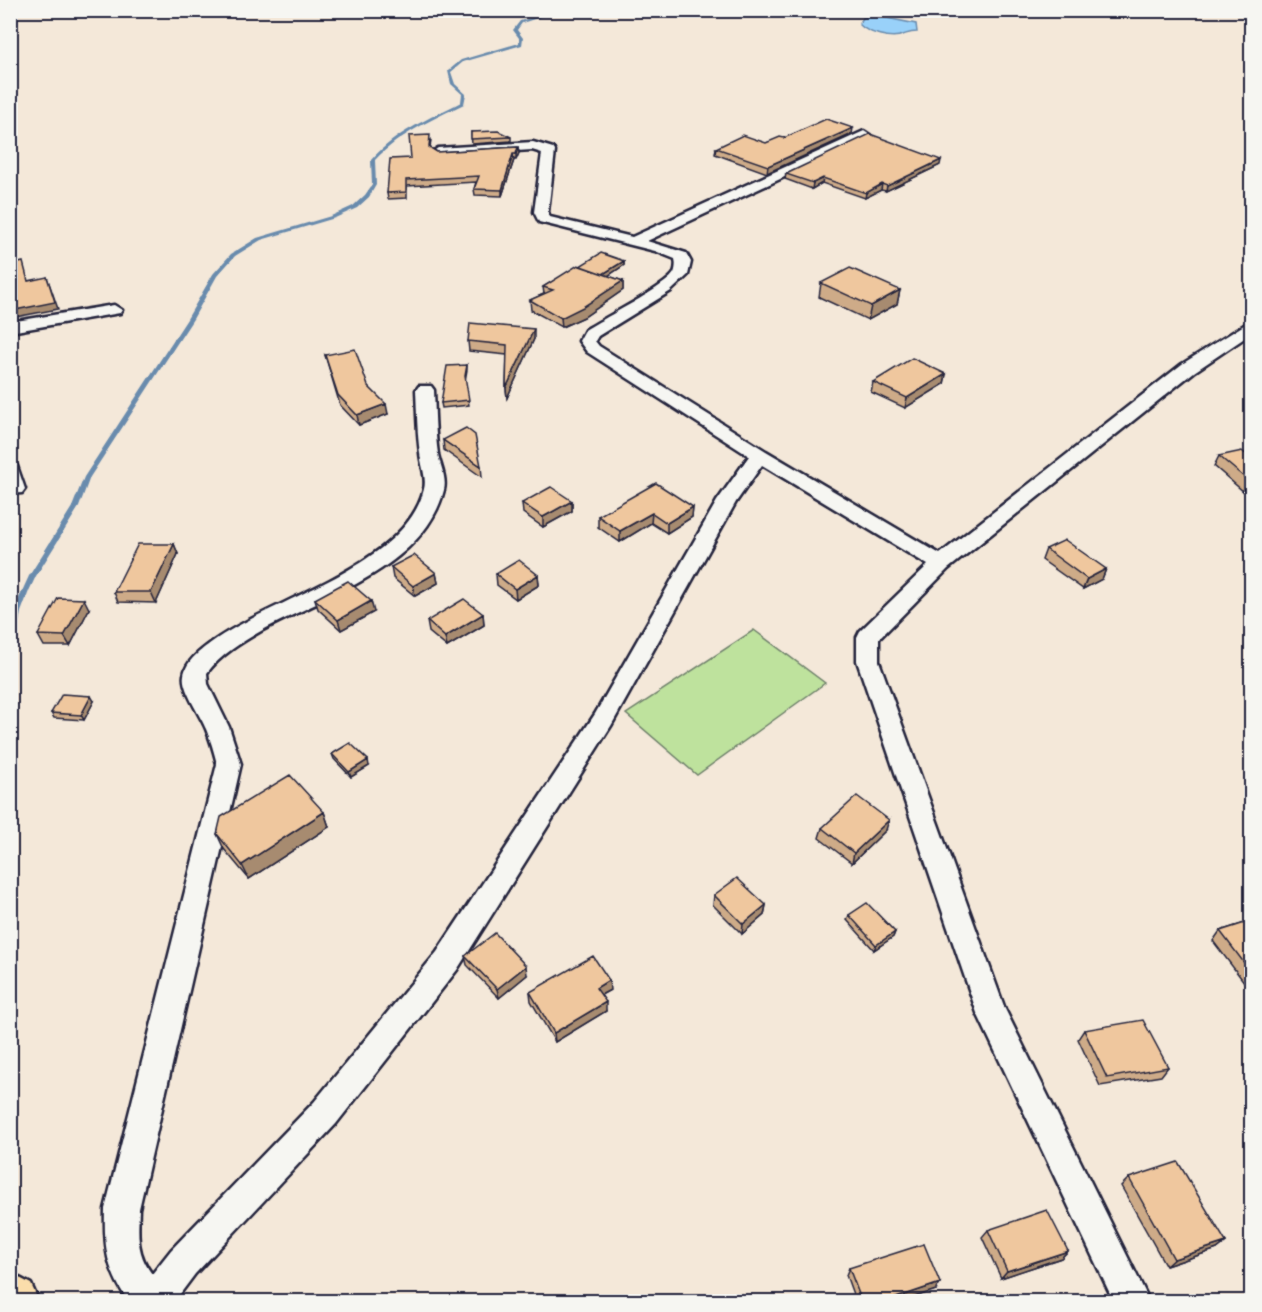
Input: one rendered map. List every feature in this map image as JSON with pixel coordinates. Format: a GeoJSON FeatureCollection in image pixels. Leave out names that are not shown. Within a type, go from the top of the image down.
{"type":"FeatureCollection","features":[{"type":"Feature","properties":{"kind":"street"},"geometry":{"type":"LineString","coordinates":[[633,242],[864,135]]}},
{"type":"Feature","properties":{"kind":"street"},"geometry":{"type":"LineString","coordinates":[[438,153],[533,146],[545,148],[549,151],[541,212],[544,219],[681,256],[684,262],[681,275],[666,288],[591,333],[587,340],[593,349],[759,455],[941,564]]}},
{"type":"Feature","properties":{"kind":"street"},"geometry":{"type":"LineString","coordinates":[[10,327],[114,310]]}},
{"type":"Feature","properties":{"kind":"street"},"geometry":{"type":"LineString","coordinates":[[1133,1302],[992,1013],[868,660],[868,637],[941,564],[1188,368],[1251,325]]}},
{"type":"Feature","properties":{"kind":"street"},"geometry":{"type":"LineString","coordinates":[[425,390],[429,453],[435,487],[426,509],[410,532],[400,544],[348,579],[238,633],[203,662],[194,678],[223,736],[229,764],[122,1209],[122,1255],[128,1273],[152,1302],[183,1262],[325,1113],[447,962],[603,720],[727,501],[759,455]]}},
{"type":"Feature","properties":{"kind":"street"},"geometry":{"type":"LineString","coordinates":[[10,470],[15,489]]}},
{"type":"Feature","properties":{"kind":"green space"},"geometry":{"type":"Polygon","coordinates":[[[754,630],[825,683],[697,775],[626,714],[754,630]]]}},
{"type":"Feature","properties":{"kind":"water"},"geometry":{"type":"Polygon","coordinates":[[[872,15],[916,24],[917,32],[892,37],[873,33],[859,24],[863,18],[872,15]]]}},
{"type":"Feature","properties":{"kind":"building"},"geometry":{"type":"Polygon","coordinates":[[[826,119],[853,128],[768,166],[716,148],[743,135],[766,143],[780,137],[784,138],[826,119]]]}},
{"type":"Feature","properties":{"kind":"building"},"geometry":{"type":"Polygon","coordinates":[[[498,131],[511,137],[471,139],[471,132],[498,131]]]}},
{"type":"Feature","properties":{"kind":"building"},"geometry":{"type":"Polygon","coordinates":[[[870,134],[941,160],[887,186],[882,184],[866,193],[823,178],[813,183],[786,174],[870,134]]]}},
{"type":"Feature","properties":{"kind":"building"},"geometry":{"type":"Polygon","coordinates":[[[430,135],[429,147],[437,152],[518,147],[516,154],[513,154],[502,190],[474,189],[479,176],[406,180],[406,192],[387,193],[390,159],[411,158],[409,136],[430,135]]]}},
{"type":"Feature","properties":{"kind":"building"},"geometry":{"type":"Polygon","coordinates":[[[601,253],[624,261],[603,274],[580,266],[601,253]]]}},
{"type":"Feature","properties":{"kind":"building"},"geometry":{"type":"Polygon","coordinates":[[[23,262],[28,281],[47,277],[55,302],[10,311],[10,265],[23,262]]]}},
{"type":"Feature","properties":{"kind":"building"},"geometry":{"type":"Polygon","coordinates":[[[578,265],[623,281],[583,307],[561,318],[530,300],[553,290],[543,287],[578,265]]]}},
{"type":"Feature","properties":{"kind":"building"},"geometry":{"type":"Polygon","coordinates":[[[850,268],[900,290],[871,306],[821,283],[850,268]]]}},
{"type":"Feature","properties":{"kind":"building"},"geometry":{"type":"Polygon","coordinates":[[[470,323],[534,329],[506,388],[507,345],[468,341],[470,323]]]}},
{"type":"Feature","properties":{"kind":"building"},"geometry":{"type":"Polygon","coordinates":[[[355,349],[368,386],[386,404],[357,415],[338,395],[325,355],[355,349]]]}},
{"type":"Feature","properties":{"kind":"building"},"geometry":{"type":"Polygon","coordinates":[[[912,358],[946,374],[907,398],[873,382],[912,358]]]}},
{"type":"Feature","properties":{"kind":"building"},"geometry":{"type":"Polygon","coordinates":[[[467,365],[465,376],[469,400],[441,403],[447,366],[467,365]]]}},
{"type":"Feature","properties":{"kind":"building"},"geometry":{"type":"Polygon","coordinates":[[[466,428],[475,435],[481,466],[443,440],[466,428]]]}},
{"type":"Feature","properties":{"kind":"building"},"geometry":{"type":"Polygon","coordinates":[[[1242,451],[1251,458],[1251,483],[1219,456],[1242,451]]]}},
{"type":"Feature","properties":{"kind":"building"},"geometry":{"type":"Polygon","coordinates":[[[656,483],[693,507],[667,523],[652,513],[620,531],[598,516],[656,483]]]}},
{"type":"Feature","properties":{"kind":"building"},"geometry":{"type":"Polygon","coordinates":[[[551,487],[572,501],[543,517],[522,503],[551,487]]]}},
{"type":"Feature","properties":{"kind":"building"},"geometry":{"type":"Polygon","coordinates":[[[1065,540],[1106,569],[1087,579],[1046,549],[1065,540]]]}},
{"type":"Feature","properties":{"kind":"building"},"geometry":{"type":"Polygon","coordinates":[[[138,544],[174,544],[151,592],[114,592],[138,544]]]}},
{"type":"Feature","properties":{"kind":"building"},"geometry":{"type":"Polygon","coordinates":[[[414,555],[436,573],[413,586],[391,567],[414,555]]]}},
{"type":"Feature","properties":{"kind":"building"},"geometry":{"type":"Polygon","coordinates":[[[519,560],[538,575],[515,589],[496,574],[519,560]]]}},
{"type":"Feature","properties":{"kind":"building"},"geometry":{"type":"Polygon","coordinates":[[[348,581],[371,601],[338,620],[315,599],[348,581]]]}},
{"type":"Feature","properties":{"kind":"building"},"geometry":{"type":"Polygon","coordinates":[[[58,598],[84,599],[64,636],[38,635],[58,598]]]}},
{"type":"Feature","properties":{"kind":"building"},"geometry":{"type":"Polygon","coordinates":[[[464,599],[483,614],[445,637],[427,621],[464,599]]]}},
{"type":"Feature","properties":{"kind":"building"},"geometry":{"type":"Polygon","coordinates":[[[62,694],[91,696],[81,715],[51,713],[62,694]]]}},
{"type":"Feature","properties":{"kind":"building"},"geometry":{"type":"Polygon","coordinates":[[[350,743],[368,760],[349,772],[332,754],[350,743]]]}},
{"type":"Feature","properties":{"kind":"building"},"geometry":{"type":"Polygon","coordinates":[[[290,775],[324,812],[242,865],[217,834],[221,817],[290,775]]]}},
{"type":"Feature","properties":{"kind":"building"},"geometry":{"type":"Polygon","coordinates":[[[857,796],[889,820],[854,853],[822,828],[857,796]]]}},
{"type":"Feature","properties":{"kind":"building"},"geometry":{"type":"Polygon","coordinates":[[[737,878],[766,905],[743,924],[714,895],[737,878]]]}},
{"type":"Feature","properties":{"kind":"building"},"geometry":{"type":"Polygon","coordinates":[[[867,903],[895,932],[876,945],[849,915],[867,903]]]}},
{"type":"Feature","properties":{"kind":"building"},"geometry":{"type":"Polygon","coordinates":[[[1251,921],[1251,972],[1220,931],[1251,921]]]}},
{"type":"Feature","properties":{"kind":"building"},"geometry":{"type":"Polygon","coordinates":[[[495,933],[526,966],[497,989],[465,956],[495,933]]]}},
{"type":"Feature","properties":{"kind":"building"},"geometry":{"type":"Polygon","coordinates":[[[593,956],[609,980],[596,988],[606,1002],[554,1033],[530,992],[593,956]]]}},
{"type":"Feature","properties":{"kind":"building"},"geometry":{"type":"Polygon","coordinates":[[[1143,1020],[1168,1067],[1107,1078],[1084,1030],[1143,1020]]]}},
{"type":"Feature","properties":{"kind":"building"},"geometry":{"type":"Polygon","coordinates":[[[1178,1162],[1226,1242],[1174,1259],[1129,1178],[1178,1162]]]}},
{"type":"Feature","properties":{"kind":"building"},"geometry":{"type":"Polygon","coordinates":[[[1047,1210],[1068,1251],[1007,1271],[988,1230],[1047,1210]]]}},
{"type":"Feature","properties":{"kind":"building"},"geometry":{"type":"Polygon","coordinates":[[[924,1244],[940,1283],[884,1302],[862,1302],[849,1268],[924,1244]]]}},
{"type":"Feature","properties":{"kind":"building"},"geometry":{"type":"Polygon","coordinates":[[[855,1296],[857,1302],[839,1302],[855,1296]]]}},
{"type":"Feature","properties":{"kind":"waterway"},"geometry":{"type":"LineString","coordinates":[[10,649],[25,591],[68,521],[87,477],[190,319],[215,275],[233,255],[259,239],[333,217],[355,207],[367,196],[374,185],[373,160],[383,149],[404,133],[463,103],[464,94],[453,84],[449,72],[462,61],[521,44],[521,38],[515,30],[521,22],[561,10]]}}]}
